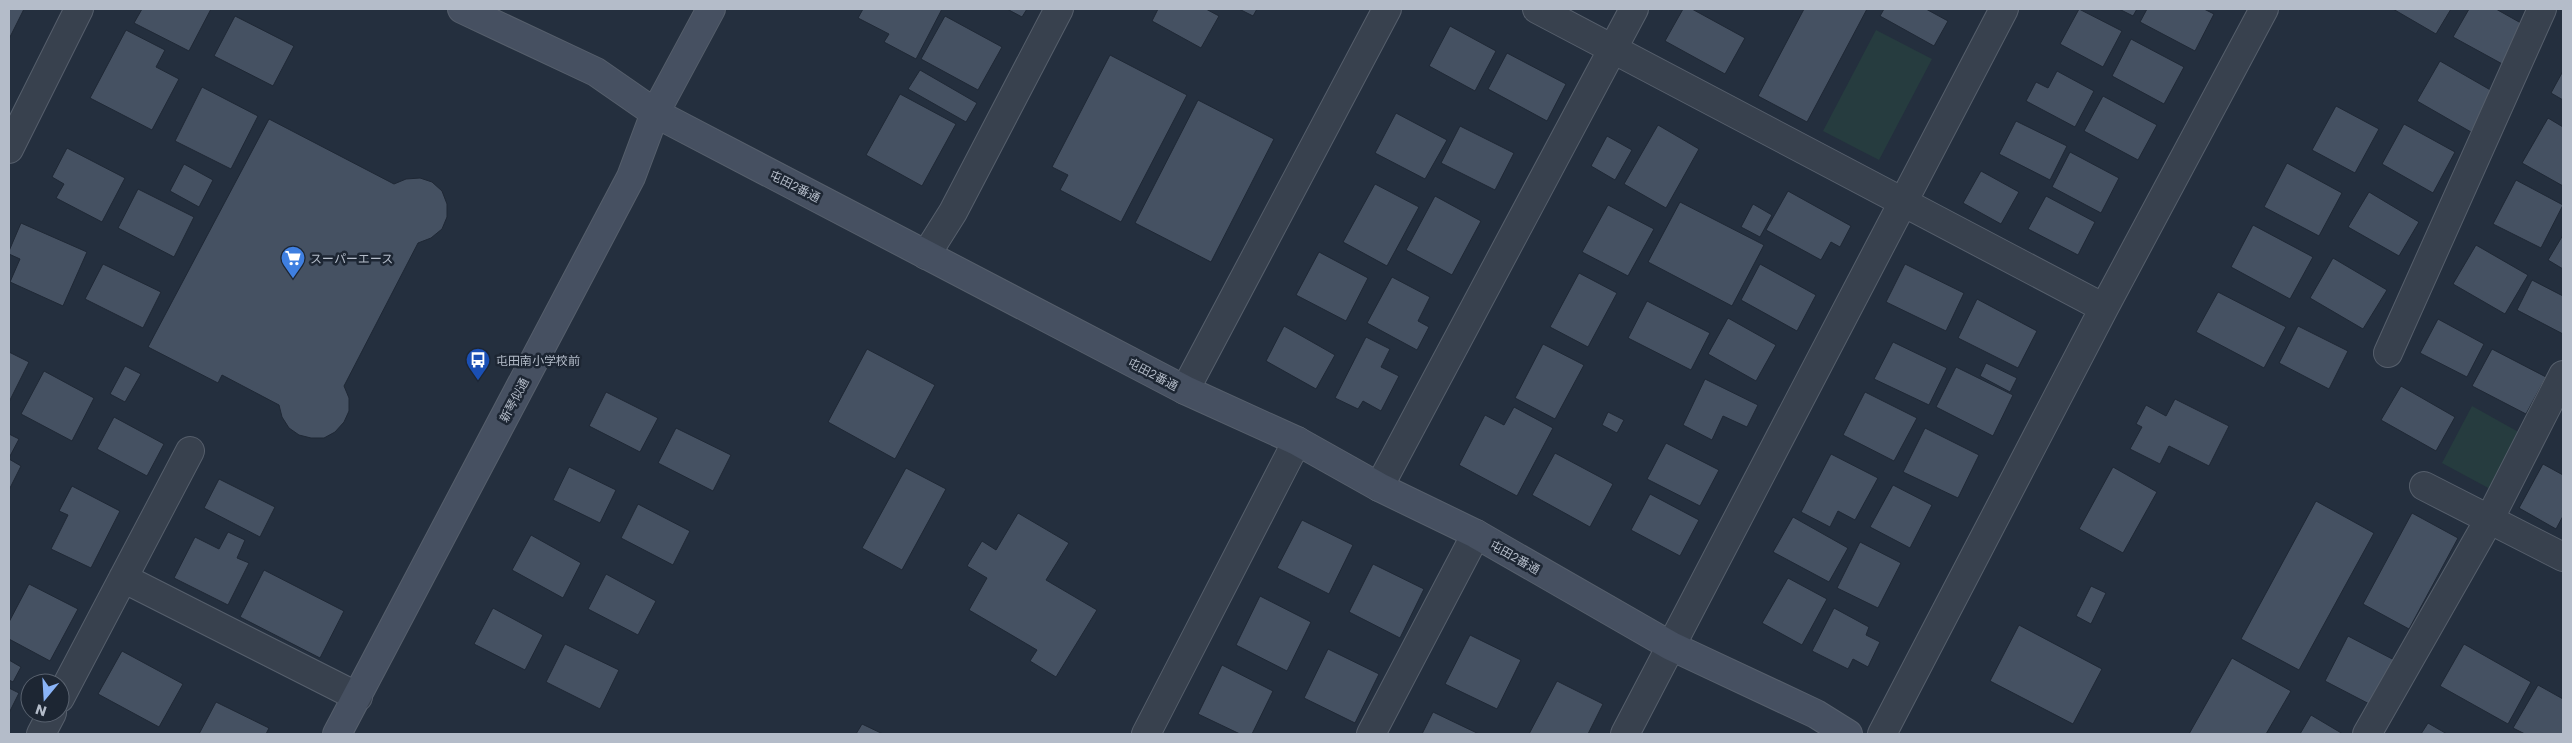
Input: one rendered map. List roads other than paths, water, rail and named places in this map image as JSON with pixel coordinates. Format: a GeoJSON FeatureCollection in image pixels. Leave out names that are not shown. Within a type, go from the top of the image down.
{"type":"FeatureCollection","features":[{"type":"Feature","properties":{"kind":"street"},"geometry":{"type":"LineString","coordinates":[[9,149],[79,9]]}},
{"type":"Feature","properties":{"kind":"street","name":"屯田2番通"},"geometry":{"type":"LineString","coordinates":[[462,9],[596,72],[655,113],[1185,390],[1297,441],[1379,486],[1476,534],[1671,646],[1816,714],[1848,734]]}},
{"type":"Feature","properties":{"kind":"street","name":"新琴似通"},"geometry":{"type":"LineString","coordinates":[[337,734],[631,177],[655,113],[711,9]]}},
{"type":"Feature","properties":{"kind":"street"},"geometry":{"type":"LineString","coordinates":[[926,255],[954,212],[1059,9]]}},
{"type":"Feature","properties":{"kind":"street"},"geometry":{"type":"LineString","coordinates":[[1185,390],[1387,9]]}},
{"type":"Feature","properties":{"kind":"street"},"geometry":{"type":"LineString","coordinates":[[1537,9],[2104,308]]}},
{"type":"Feature","properties":{"kind":"street"},"geometry":{"type":"LineString","coordinates":[[1379,486],[1634,9]]}},
{"type":"Feature","properties":{"kind":"street"},"geometry":{"type":"LineString","coordinates":[[1625,734],[2004,9]]}},
{"type":"Feature","properties":{"kind":"street"},"geometry":{"type":"LineString","coordinates":[[1882,734],[2104,308],[2264,9]]}},
{"type":"Feature","properties":{"kind":"street"},"geometry":{"type":"LineString","coordinates":[[2388,353],[2542,9]]}},
{"type":"Feature","properties":{"kind":"street"},"geometry":{"type":"LineString","coordinates":[[2367,734],[2489,520],[2563,375]]}},
{"type":"Feature","properties":{"kind":"street"},"geometry":{"type":"LineString","coordinates":[[1146,734],[1297,441]]}},
{"type":"Feature","properties":{"kind":"street"},"geometry":{"type":"LineString","coordinates":[[70,679],[190,451]]}},
{"type":"Feature","properties":{"kind":"street"},"geometry":{"type":"LineString","coordinates":[[2424,486],[2563,557]]}},
{"type":"Feature","properties":{"kind":"street"},"geometry":{"type":"LineString","coordinates":[[1371,734],[1476,534]]}},
{"type":"Feature","properties":{"kind":"street"},"geometry":{"type":"LineString","coordinates":[[123,578],[358,697]]}},
{"type":"Feature","properties":{"kind":"place","name":"スーパーエース"},"geometry":{"type":"Point","coordinates":[293,279]}},
{"type":"Feature","properties":{"kind":"place","name":"屯田南小学校前"},"geometry":{"type":"Point","coordinates":[478,381]}}]}
